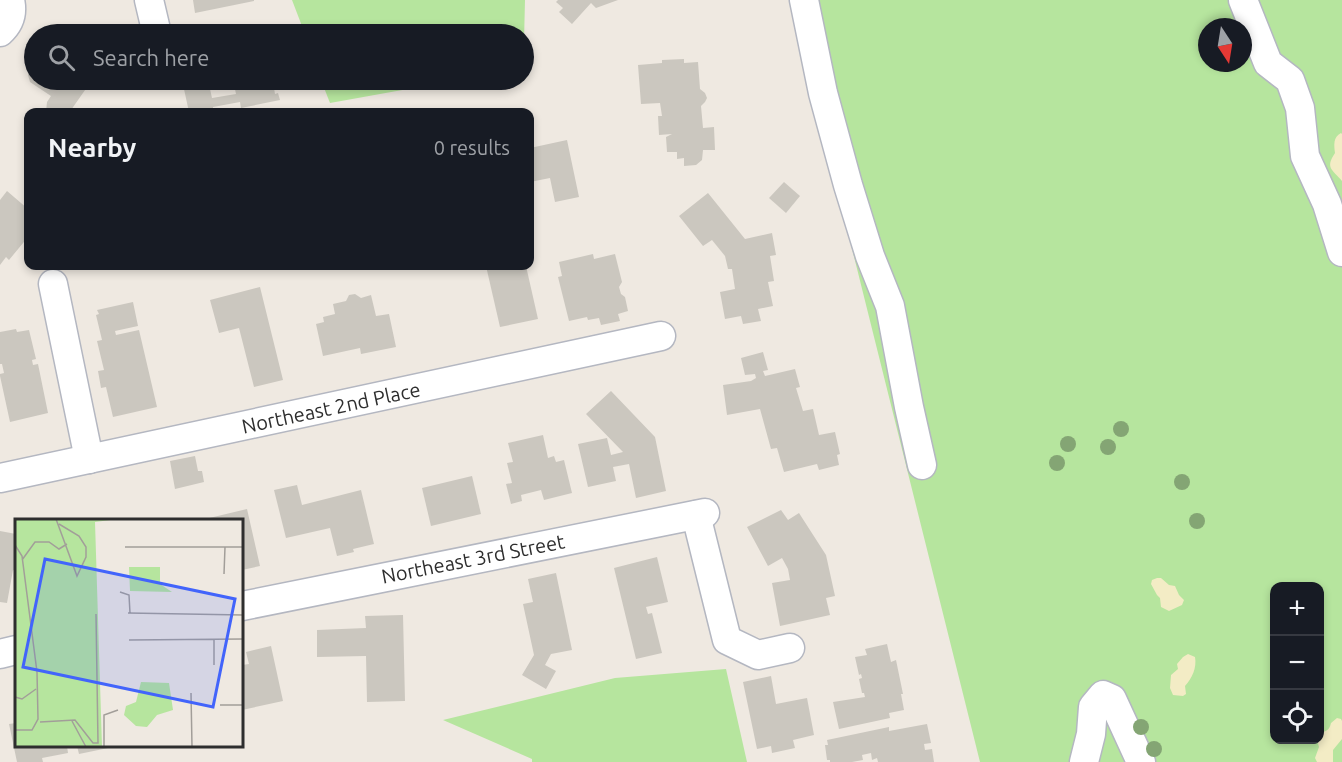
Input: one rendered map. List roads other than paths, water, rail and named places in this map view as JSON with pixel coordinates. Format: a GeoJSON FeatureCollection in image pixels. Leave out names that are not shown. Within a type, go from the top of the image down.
{"type":"FeatureCollection","features":[{"type":"Feature","properties":{"kind":"street"},"geometry":{"type":"LineString","coordinates":[[0,32],[9,21],[10,0]]}},
{"type":"Feature","properties":{"kind":"street"},"geometry":{"type":"LineString","coordinates":[[149,0],[155,24]]}},
{"type":"Feature","properties":{"kind":"street"},"geometry":{"type":"LineString","coordinates":[[804,0],[823,93],[848,185],[870,256],[890,306],[922,465]]}},
{"type":"Feature","properties":{"kind":"street"},"geometry":{"type":"LineString","coordinates":[[1243,0],[1268,63],[1290,80],[1300,108],[1305,156],[1327,204],[1342,252]]}},
{"type":"Feature","properties":{"kind":"street"},"geometry":{"type":"LineString","coordinates":[[53,284],[89,459]]}},
{"type":"Feature","properties":{"kind":"street","name":"Northeast 2nd Place"},"geometry":{"type":"LineString","coordinates":[[0,478],[662,336]]}},
{"type":"Feature","properties":{"kind":"street","name":"Northeast 3rd Street"},"geometry":{"type":"LineString","coordinates":[[243,606],[700,514],[727,640],[758,655],[790,648]]}},
{"type":"Feature","properties":{"kind":"street"},"geometry":{"type":"LineString","coordinates":[[0,654],[15,650]]}},
{"type":"Feature","properties":{"kind":"street"},"geometry":{"type":"LineString","coordinates":[[1084,762],[1091,734],[1093,706],[1103,695],[1112,699],[1141,762]]}}]}
